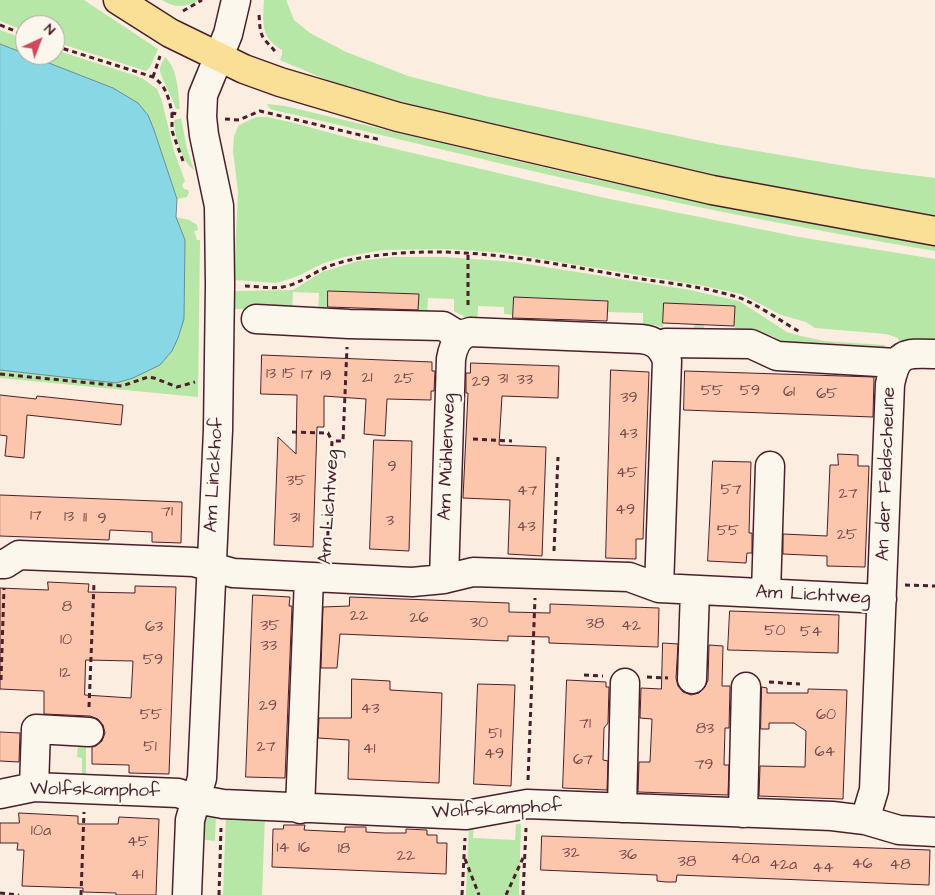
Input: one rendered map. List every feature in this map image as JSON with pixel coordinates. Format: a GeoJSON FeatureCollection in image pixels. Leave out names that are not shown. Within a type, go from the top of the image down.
{"type":"FeatureCollection","features":[{"type":"Feature","properties":{"kind":"main road"},"geometry":{"type":"LineString","coordinates":[[118,0],[160,28],[218,57],[280,82],[408,119],[721,192],[935,231]]}},
{"type":"Feature","properties":{"kind":"street","name":"Am Linckhof"},"geometry":{"type":"LineString","coordinates":[[187,895],[190,820],[202,780],[218,430],[219,206],[202,117],[203,96],[228,34],[236,0]]}},
{"type":"Feature","properties":{"kind":"street"},"geometry":{"type":"LineString","coordinates":[[256,319],[349,324],[443,326],[461,337],[470,332],[641,339],[651,341],[659,346],[664,351],[667,361],[658,588]]}},
{"type":"Feature","properties":{"kind":"street","name":"Am Mühlenweg"},"geometry":{"type":"LineString","coordinates":[[444,579],[451,359],[454,346],[461,337]]}},
{"type":"Feature","properties":{"kind":"street"},"geometry":{"type":"LineString","coordinates":[[659,346],[666,343],[751,344],[777,356],[896,363]]}},
{"type":"Feature","properties":{"kind":"street","name":"An der Feldscheune"},"geometry":{"type":"LineString","coordinates":[[890,592],[890,384],[896,363],[904,356],[910,354],[935,354]]}},
{"type":"Feature","properties":{"kind":"street"},"geometry":{"type":"LineString","coordinates":[[766,593],[770,466]]}},
{"type":"Feature","properties":{"kind":"street","name":"Am Lichtweg"},"geometry":{"type":"LineString","coordinates":[[2,564],[19,555],[194,562],[233,574],[317,578],[412,582],[444,579],[473,572],[629,577],[658,588],[695,590],[766,593],[890,592],[874,790],[865,820]]}},
{"type":"Feature","properties":{"kind":"street"},"geometry":{"type":"LineString","coordinates":[[300,809],[317,578]]}},
{"type":"Feature","properties":{"kind":"street"},"geometry":{"type":"LineString","coordinates":[[692,679],[695,590]]}},
{"type":"Feature","properties":{"kind":"street"},"geometry":{"type":"LineString","coordinates":[[622,808],[625,683]]}},
{"type":"Feature","properties":{"kind":"street"},"geometry":{"type":"LineString","coordinates":[[742,813],[746,688]]}},
{"type":"Feature","properties":{"kind":"street"},"geometry":{"type":"LineString","coordinates":[[34,787],[36,729],[89,732]]}},
{"type":"Feature","properties":{"kind":"street","name":"Wolfskamphof"},"geometry":{"type":"LineString","coordinates":[[0,794],[34,787],[178,793],[196,799],[223,804],[300,809],[466,815],[527,804],[832,816],[865,820],[899,830],[935,832]]}},
{"type":"Feature","properties":{"kind":"path"},"geometry":{"type":"LineString","coordinates":[[260,13],[260,29],[263,39],[274,49],[276,57]]}},
{"type":"Feature","properties":{"kind":"path"},"geometry":{"type":"LineString","coordinates":[[0,25],[15,32]]}},
{"type":"Feature","properties":{"kind":"path"},"geometry":{"type":"LineString","coordinates":[[172,113],[172,131],[180,157]]}},
{"type":"Feature","properties":{"kind":"path"},"geometry":{"type":"LineString","coordinates":[[220,285],[282,287],[294,284],[328,267],[355,258],[392,254],[468,254],[514,258],[700,288],[739,298],[800,332],[807,333]]}},
{"type":"Feature","properties":{"kind":"path"},"geometry":{"type":"LineString","coordinates":[[461,337],[468,308],[468,254]]}},
{"type":"Feature","properties":{"kind":"path","name":"Am Lichtweg"},"geometry":{"type":"LineString","coordinates":[[317,578],[332,441],[343,441],[349,324]]}},
{"type":"Feature","properties":{"kind":"path"},"geometry":{"type":"LineString","coordinates":[[0,374],[122,386],[148,378],[154,378],[177,387],[201,382]]}},
{"type":"Feature","properties":{"kind":"path"},"geometry":{"type":"LineString","coordinates":[[292,432],[328,433],[332,441]]}},
{"type":"Feature","properties":{"kind":"path"},"geometry":{"type":"LineString","coordinates":[[448,438],[512,441]]}},
{"type":"Feature","properties":{"kind":"path"},"geometry":{"type":"LineString","coordinates":[[523,895],[527,804],[544,574],[558,457]]}},
{"type":"Feature","properties":{"kind":"path"},"geometry":{"type":"LineString","coordinates":[[89,732],[95,558]]}},
{"type":"Feature","properties":{"kind":"path"},"geometry":{"type":"LineString","coordinates":[[1,680],[2,564]]}},
{"type":"Feature","properties":{"kind":"path"},"geometry":{"type":"LineString","coordinates":[[890,592],[935,586]]}},
{"type":"Feature","properties":{"kind":"path"},"geometry":{"type":"LineString","coordinates":[[81,895],[85,789]]}},
{"type":"Feature","properties":{"kind":"path"},"geometry":{"type":"LineString","coordinates":[[219,895],[223,804]]}},
{"type":"Feature","properties":{"kind":"path"},"geometry":{"type":"LineString","coordinates":[[462,895],[466,815]]}},
{"type":"Feature","properties":{"kind":"path"},"geometry":{"type":"LineString","coordinates":[[506,895],[524,855]]}},
{"type":"Feature","properties":{"kind":"path"},"geometry":{"type":"LineString","coordinates":[[464,856],[479,895]]}},
{"type":"Feature","properties":{"kind":"path"},"geometry":{"type":"LineString","coordinates":[[0,893],[18,895]]}},
{"type":"Feature","properties":{"kind":"green space"},"geometry":{"type":"Polygon","coordinates":[[[0,0],[84,0],[158,49],[150,67],[146,71],[65,45],[65,15],[15,15],[15,27],[0,21],[0,0]]]}},
{"type":"Feature","properties":{"kind":"green space"},"geometry":{"type":"Polygon","coordinates":[[[162,0],[199,0],[180,6],[162,0]]]}},
{"type":"Feature","properties":{"kind":"green space"},"geometry":{"type":"Polygon","coordinates":[[[264,0],[286,0],[294,20],[310,33],[344,51],[408,76],[485,96],[716,144],[863,169],[935,178],[935,218],[717,178],[412,106],[327,80],[280,60],[282,50],[270,40],[264,29],[264,0]]]}},
{"type":"Feature","properties":{"kind":"green space"},"geometry":{"type":"Polygon","coordinates":[[[0,30],[15,35],[15,65],[65,65],[65,53],[137,76],[157,89],[162,101],[174,151],[185,181],[182,185],[189,192],[187,197],[177,199],[176,217],[189,220],[197,225],[198,230],[194,231],[197,240],[200,240],[198,397],[0,378],[0,30]]]}},
{"type":"Feature","properties":{"kind":"green space"},"geometry":{"type":"Polygon","coordinates":[[[165,57],[175,74],[180,109],[176,109],[160,72],[160,66],[165,57]]]}},
{"type":"Feature","properties":{"kind":"green space"},"geometry":{"type":"Polygon","coordinates":[[[267,104],[285,106],[589,178],[703,202],[935,245],[935,251],[847,236],[586,183],[273,110],[267,104]]]}},
{"type":"Feature","properties":{"kind":"green space"},"geometry":{"type":"Polygon","coordinates":[[[256,117],[267,117],[290,122],[353,139],[605,198],[799,237],[935,259],[935,347],[904,343],[899,341],[898,338],[886,334],[815,328],[806,322],[781,315],[741,294],[704,286],[505,253],[449,249],[383,250],[344,257],[324,263],[298,276],[277,283],[234,280],[238,192],[233,151],[234,136],[239,125],[256,117]]]}},
{"type":"Feature","properties":{"kind":"green space"},"geometry":{"type":"Polygon","coordinates":[[[181,118],[187,149],[194,170],[185,160],[177,140],[174,120],[181,118]]]}},
{"type":"Feature","properties":{"kind":"green space"},"geometry":{"type":"Polygon","coordinates":[[[393,257],[445,257],[514,262],[690,290],[739,301],[787,332],[824,341],[884,345],[888,350],[787,351],[787,342],[778,341],[773,336],[734,334],[735,306],[705,305],[704,333],[694,333],[694,304],[664,303],[663,328],[655,325],[643,326],[643,313],[608,312],[608,301],[568,299],[567,328],[554,327],[554,319],[514,297],[513,315],[504,314],[504,307],[478,306],[477,324],[454,311],[454,299],[428,298],[427,316],[418,315],[418,294],[378,292],[368,300],[368,292],[328,291],[327,312],[318,312],[319,293],[293,292],[292,310],[235,309],[234,291],[293,290],[322,272],[358,261],[393,257]]]}},
{"type":"Feature","properties":{"kind":"green space"},"geometry":{"type":"Polygon","coordinates":[[[78,743],[86,743],[86,781],[45,780],[48,777],[82,778],[82,758],[77,757],[78,743]]]}},
{"type":"Feature","properties":{"kind":"green space"},"geometry":{"type":"Polygon","coordinates":[[[216,813],[215,841],[199,839],[204,815],[216,813]]]}},
{"type":"Feature","properties":{"kind":"green space"},"geometry":{"type":"Polygon","coordinates":[[[226,814],[265,815],[262,895],[223,895],[226,814]]]}},
{"type":"Feature","properties":{"kind":"green space"},"geometry":{"type":"Polygon","coordinates":[[[469,823],[474,823],[473,838],[515,840],[516,824],[521,824],[519,895],[466,895],[469,823]]]}},
{"type":"Feature","properties":{"kind":"water"},"geometry":{"type":"Polygon","coordinates":[[[0,44],[15,50],[15,65],[54,65],[113,88],[138,103],[148,115],[154,130],[177,199],[176,217],[185,240],[184,319],[172,351],[160,365],[133,378],[116,383],[0,370],[0,44]]]}},
{"type":"Feature","properties":{"kind":"building"},"geometry":{"type":"Polygon","coordinates":[[[328,291],[419,294],[418,310],[328,307],[328,291]]]}},
{"type":"Feature","properties":{"kind":"building"},"geometry":{"type":"Polygon","coordinates":[[[514,297],[608,301],[607,321],[513,318],[514,297]]]}},
{"type":"Feature","properties":{"kind":"building"},"geometry":{"type":"Polygon","coordinates":[[[664,303],[735,306],[734,326],[663,323],[664,303]]]}},
{"type":"Feature","properties":{"kind":"building"},"geometry":{"type":"Polygon","coordinates":[[[262,355],[432,362],[432,371],[435,371],[434,391],[431,391],[431,400],[387,399],[385,436],[364,434],[366,399],[324,396],[324,427],[317,427],[313,547],[274,545],[278,437],[296,454],[297,395],[261,394],[262,355]]]}},
{"type":"Feature","properties":{"kind":"building"},"geometry":{"type":"Polygon","coordinates":[[[471,363],[559,366],[558,398],[502,396],[499,445],[546,447],[542,556],[508,554],[510,500],[463,498],[468,393],[466,393],[466,373],[470,373],[471,363]]]}},
{"type":"Feature","properties":{"kind":"building"},"geometry":{"type":"Polygon","coordinates":[[[611,370],[649,372],[643,539],[636,539],[636,559],[606,558],[611,370]]]}},
{"type":"Feature","properties":{"kind":"building"},"geometry":{"type":"Polygon","coordinates":[[[685,371],[874,377],[873,417],[684,410],[685,371]]]}},
{"type":"Feature","properties":{"kind":"building"},"geometry":{"type":"Polygon","coordinates":[[[0,395],[36,399],[37,396],[123,405],[121,425],[27,415],[24,458],[5,456],[7,436],[0,435],[0,395]]]}},
{"type":"Feature","properties":{"kind":"building"},"geometry":{"type":"Polygon","coordinates":[[[374,440],[412,441],[409,551],[370,549],[374,440]]]}},
{"type":"Feature","properties":{"kind":"building"},"geometry":{"type":"Polygon","coordinates":[[[838,454],[858,455],[858,466],[869,466],[865,567],[827,566],[827,556],[783,554],[783,534],[827,536],[830,465],[838,465],[838,454]]]}},
{"type":"Feature","properties":{"kind":"building"},"geometry":{"type":"Polygon","coordinates":[[[713,461],[751,462],[749,533],[752,533],[752,553],[747,553],[746,563],[708,561],[713,461]]]}},
{"type":"Feature","properties":{"kind":"building"},"geometry":{"type":"Polygon","coordinates":[[[0,495],[182,502],[181,543],[152,542],[152,532],[110,530],[109,540],[0,536],[0,495]]]}},
{"type":"Feature","properties":{"kind":"building"},"geometry":{"type":"Polygon","coordinates":[[[48,582],[89,584],[88,592],[135,593],[135,586],[176,587],[169,774],[129,773],[129,765],[92,764],[92,747],[102,741],[105,733],[103,725],[98,719],[90,716],[44,714],[44,691],[0,689],[0,588],[48,590],[48,582]],[[86,660],[85,695],[131,698],[133,661],[86,660]]]}},
{"type":"Feature","properties":{"kind":"building"},"geometry":{"type":"Polygon","coordinates":[[[253,595],[290,597],[289,606],[292,606],[285,778],[246,777],[253,595]]]}},
{"type":"Feature","properties":{"kind":"building"},"geometry":{"type":"Polygon","coordinates":[[[350,597],[509,603],[509,612],[550,613],[550,604],[659,608],[658,647],[549,643],[549,637],[508,636],[508,641],[340,634],[337,668],[321,668],[323,607],[349,606],[350,597]]]}},
{"type":"Feature","properties":{"kind":"building"},"geometry":{"type":"Polygon","coordinates":[[[730,611],[839,615],[838,653],[728,650],[730,611]]]}},
{"type":"Feature","properties":{"kind":"building"},"geometry":{"type":"Polygon","coordinates":[[[663,643],[678,644],[676,678],[678,686],[683,692],[691,695],[699,693],[705,687],[708,680],[709,645],[723,646],[722,686],[730,686],[729,728],[725,728],[724,765],[729,765],[728,795],[638,792],[639,762],[650,762],[652,719],[640,718],[641,688],[661,689],[663,643]]]}},
{"type":"Feature","properties":{"kind":"building"},"geometry":{"type":"Polygon","coordinates":[[[352,679],[390,681],[390,690],[442,693],[439,783],[348,779],[349,740],[318,738],[319,718],[351,718],[352,679]]]}},
{"type":"Feature","properties":{"kind":"building"},"geometry":{"type":"Polygon","coordinates":[[[567,680],[606,682],[606,687],[609,687],[608,723],[604,728],[603,760],[608,761],[607,790],[563,788],[567,680]]]}},
{"type":"Feature","properties":{"kind":"building"},"geometry":{"type":"Polygon","coordinates":[[[478,684],[515,685],[511,786],[474,784],[478,684]]]}},
{"type":"Feature","properties":{"kind":"building"},"geometry":{"type":"Polygon","coordinates":[[[762,687],[767,688],[767,693],[808,693],[808,689],[847,690],[843,799],[759,796],[760,766],[805,767],[806,731],[794,723],[769,723],[769,729],[761,729],[762,687]]]}},
{"type":"Feature","properties":{"kind":"building"},"geometry":{"type":"Polygon","coordinates":[[[0,732],[20,733],[19,762],[0,761],[0,732]]]}},
{"type":"Feature","properties":{"kind":"building"},"geometry":{"type":"Polygon","coordinates":[[[19,813],[78,816],[78,824],[118,824],[119,817],[159,819],[156,895],[116,895],[116,893],[83,892],[83,888],[22,886],[24,850],[17,850],[18,843],[0,843],[0,823],[19,823],[19,813]]]}},
{"type":"Feature","properties":{"kind":"building"},"geometry":{"type":"Polygon","coordinates":[[[284,825],[305,825],[304,830],[345,832],[345,827],[366,827],[366,832],[385,833],[406,833],[406,829],[427,830],[427,835],[437,835],[437,843],[447,843],[446,874],[272,867],[273,829],[283,829],[284,825]]]}},
{"type":"Feature","properties":{"kind":"building"},"geometry":{"type":"Polygon","coordinates":[[[542,836],[930,850],[929,885],[677,875],[676,882],[666,882],[657,881],[657,875],[541,870],[542,836]]]}}]}
